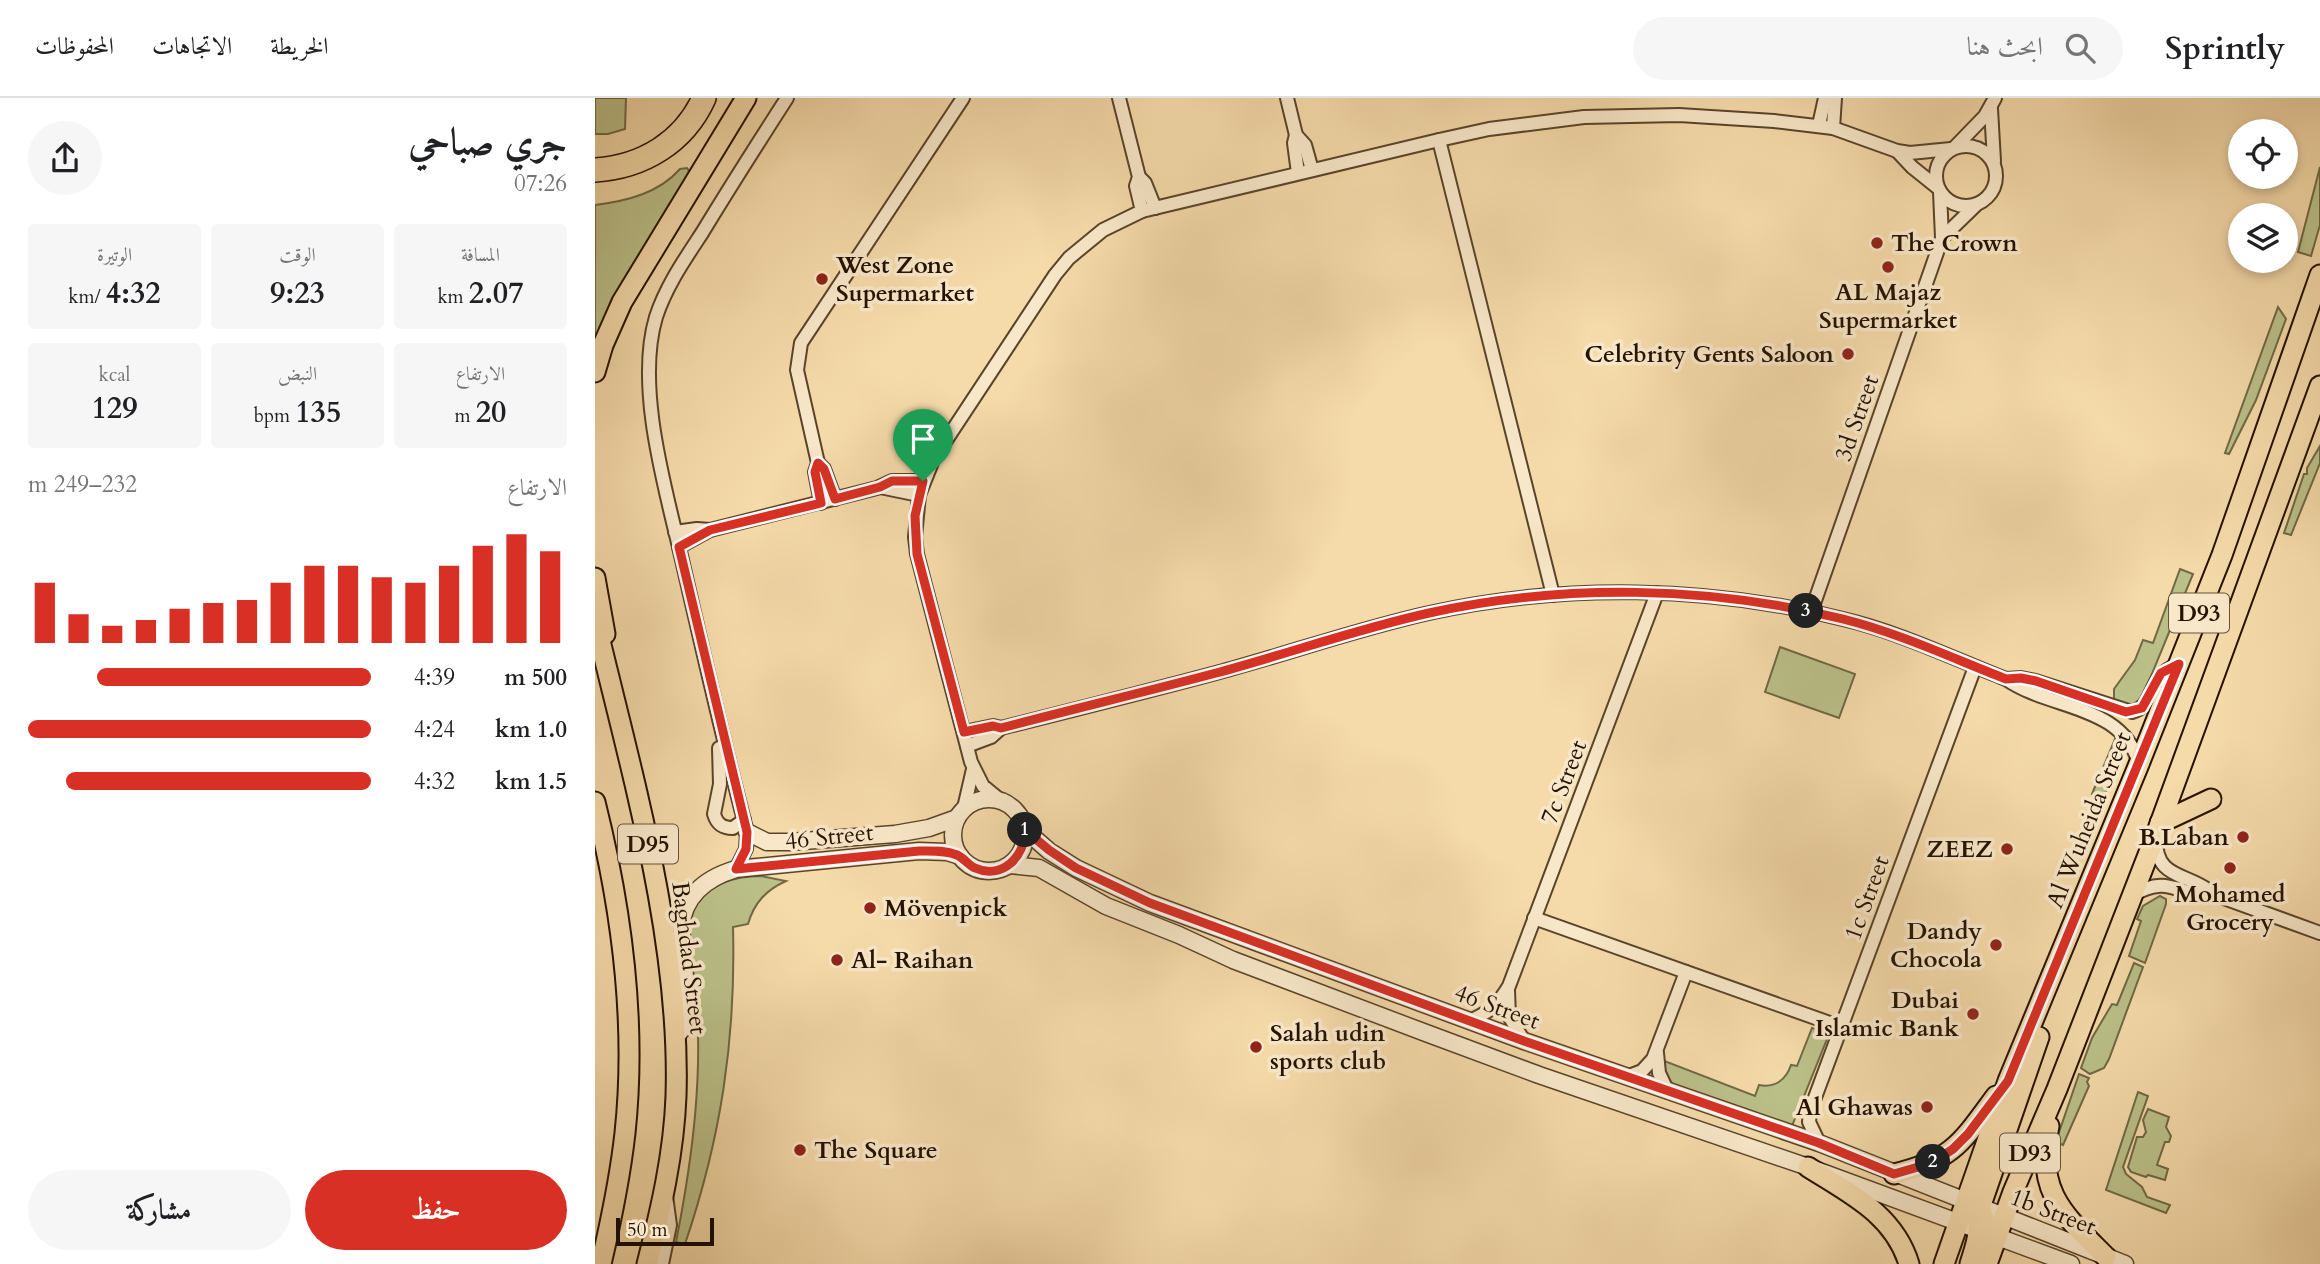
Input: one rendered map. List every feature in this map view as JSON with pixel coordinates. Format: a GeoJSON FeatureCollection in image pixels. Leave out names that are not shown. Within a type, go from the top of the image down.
{"type":"FeatureCollection","features":[{"type":"Feature","properties":{"kind":"highway"},"geometry":{"type":"LineString","coordinates":[[595,170],[622,167],[655,153],[683,131],[704,98]]}},
{"type":"Feature","properties":{"kind":"main road"},"geometry":{"type":"LineString","coordinates":[[595,372],[612,323],[634,280],[746,98]]}},
{"type":"Feature","properties":{"kind":"main road","name":"Al Wuheida Street"},"geometry":{"type":"LineString","coordinates":[[1944,1264],[1958,1222],[1973,1205],[2008,1081],[2222,555],[2320,275]]}},
{"type":"Feature","properties":{"kind":"main road","name":"D93"},"geometry":{"type":"LineString","coordinates":[[1987,1264],[1988,1233],[2005,1218],[2013,1192],[2057,1089],[2158,828],[2320,387]]}},
{"type":"Feature","properties":{"kind":"main road"},"geometry":{"type":"LineString","coordinates":[[595,578],[603,618],[603,653]]}},
{"type":"Feature","properties":{"kind":"main road","name":"Baghdad Street"},"geometry":{"type":"LineString","coordinates":[[595,620],[644,825],[659,902],[675,1038],[676,1097],[671,1155],[647,1264]]}},
{"type":"Feature","properties":{"kind":"main road"},"geometry":{"type":"LineString","coordinates":[[2158,828],[2211,799]]}},
{"type":"Feature","properties":{"kind":"main road","name":"D95"},"geometry":{"type":"LineString","coordinates":[[595,802],[620,922],[628,992],[629,1062],[622,1155],[601,1264]]}},
{"type":"Feature","properties":{"kind":"main road"},"geometry":{"type":"LineString","coordinates":[[1970,1264],[1988,1233],[1986,1223],[1973,1205],[2044,1022],[2045,1006],[2042,999]]}},
{"type":"Feature","properties":{"kind":"main road"},"geometry":{"type":"LineString","coordinates":[[1894,1174],[1932,1163],[1953,1149],[1968,1134],[2008,1081]]}},
{"type":"Feature","properties":{"kind":"main road"},"geometry":{"type":"LineString","coordinates":[[2057,1089],[2045,1152],[2049,1185],[2065,1216],[2115,1261]]}},
{"type":"Feature","properties":{"kind":"main road"},"geometry":{"type":"LineString","coordinates":[[1808,1167],[1879,1215],[1896,1236],[1909,1264]]}},
{"type":"Feature","properties":{"kind":"street"},"geometry":{"type":"LineString","coordinates":[[736,869],[746,849],[745,826],[675,532],[660,458],[649,386],[649,362],[654,326],[667,292],[787,98]]}},
{"type":"Feature","properties":{"kind":"street"},"geometry":{"type":"LineString","coordinates":[[821,503],[815,472],[818,463],[797,370],[801,343],[963,98]]}},
{"type":"Feature","properties":{"kind":"street"},"geometry":{"type":"LineString","coordinates":[[1119,98],[1139,177],[1136,186],[1149,209]]}},
{"type":"Feature","properties":{"kind":"street"},"geometry":{"type":"LineString","coordinates":[[1287,98],[1296,135],[1294,143],[1298,173]]}},
{"type":"Feature","properties":{"kind":"street"},"geometry":{"type":"LineString","coordinates":[[1819,125],[1825,98]]}},
{"type":"Feature","properties":{"kind":"street"},"geometry":{"type":"LineString","coordinates":[[1833,128],[1835,98]]}},
{"type":"Feature","properties":{"kind":"street"},"geometry":{"type":"LineString","coordinates":[[1897,151],[1956,205],[1976,205],[1991,193],[1997,174],[1993,104]]}},
{"type":"Feature","properties":{"kind":"street"},"geometry":{"type":"LineString","coordinates":[[1939,189],[1936,170],[1939,161],[1975,128],[1993,104]]}},
{"type":"Feature","properties":{"kind":"street"},"geometry":{"type":"LineString","coordinates":[[973,769],[953,841],[960,856],[977,869],[999,870],[1010,865],[1023,850],[1025,830],[1017,811],[983,786],[973,769],[917,554],[915,516],[919,495],[933,460],[1062,266],[1085,243],[1103,230],[1149,209],[1439,140],[1537,122],[1631,115],[1727,117],[1819,125],[1897,151],[1924,153],[1973,146],[1982,150],[1995,165]]}},
{"type":"Feature","properties":{"kind":"street"},"geometry":{"type":"LineString","coordinates":[[1296,135],[1305,145],[1312,170]]}},
{"type":"Feature","properties":{"kind":"street"},"geometry":{"type":"LineString","coordinates":[[1439,140],[1553,595]]}},
{"type":"Feature","properties":{"kind":"street","name":"3d Street"},"geometry":{"type":"LineString","coordinates":[[1811,612],[1942,238],[1939,189]]}},
{"type":"Feature","properties":{"kind":"street","name":"3d Street"},"geometry":{"type":"LineString","coordinates":[[1942,238],[1976,205]]}},
{"type":"Feature","properties":{"kind":"street"},"geometry":{"type":"LineString","coordinates":[[818,463],[824,469],[835,499]]}},
{"type":"Feature","properties":{"kind":"street"},"geometry":{"type":"LineString","coordinates":[[679,547],[710,530],[821,503],[880,487],[892,481],[923,481]]}},
{"type":"Feature","properties":{"kind":"street"},"geometry":{"type":"LineString","coordinates":[[880,487],[919,495]]}},
{"type":"Feature","properties":{"kind":"street"},"geometry":{"type":"LineString","coordinates":[[675,532],[710,530]]}},
{"type":"Feature","properties":{"kind":"street"},"geometry":{"type":"LineString","coordinates":[[964,732],[993,726],[1001,728],[1215,673],[1427,613],[1481,603],[1553,595],[1657,593],[1735,598],[1811,612],[1883,630],[2116,726],[2131,743],[2139,764]]}},
{"type":"Feature","properties":{"kind":"street","name":"7c Street"},"geometry":{"type":"LineString","coordinates":[[1469,1021],[1489,1012],[1509,986],[1657,593]]}},
{"type":"Feature","properties":{"kind":"street"},"geometry":{"type":"LineString","coordinates":[[2006,679],[2036,681],[2132,712],[2146,704],[2161,673],[2179,664]]}},
{"type":"Feature","properties":{"kind":"street","name":"1c Street"},"geometry":{"type":"LineString","coordinates":[[1819,1143],[1809,1122],[1810,1111],[1975,667]]}},
{"type":"Feature","properties":{"kind":"street"},"geometry":{"type":"LineString","coordinates":[[714,703],[721,772],[714,814],[720,825],[726,828],[745,826]]}},
{"type":"Feature","properties":{"kind":"street"},"geometry":{"type":"LineString","coordinates":[[967,746],[995,735],[1001,728]]}},
{"type":"Feature","properties":{"kind":"street"},"geometry":{"type":"LineString","coordinates":[[960,813],[981,799],[1000,800]]}},
{"type":"Feature","properties":{"kind":"street","name":"46 Street"},"geometry":{"type":"LineString","coordinates":[[745,826],[767,842],[790,842],[894,835],[929,828],[960,813]]}},
{"type":"Feature","properties":{"kind":"street"},"geometry":{"type":"LineString","coordinates":[[2158,828],[2158,853],[2169,870],[2205,887],[2210,893]]}},
{"type":"Feature","properties":{"kind":"street","name":"46 Street"},"geometry":{"type":"LineString","coordinates":[[1025,830],[1062,859],[1137,897],[1524,1041],[1819,1143],[1973,1205]]}},
{"type":"Feature","properties":{"kind":"street","name":"46 Street"},"geometry":{"type":"LineString","coordinates":[[675,1038],[684,1027],[688,1015],[682,915],[693,893],[702,884],[736,869],[919,851],[947,852],[960,856]]}},
{"type":"Feature","properties":{"kind":"street","name":"46 Street"},"geometry":{"type":"LineString","coordinates":[[1010,865],[1053,874],[1106,905],[1233,960],[1539,1075],[1808,1167],[1958,1222]]}},
{"type":"Feature","properties":{"kind":"street"},"geometry":{"type":"LineString","coordinates":[[2131,896],[2153,885],[2165,885],[2200,894],[2210,893],[2320,933]]}},
{"type":"Feature","properties":{"kind":"street"},"geometry":{"type":"LineString","coordinates":[[1534,918],[1841,1027]]}},
{"type":"Feature","properties":{"kind":"street"},"geometry":{"type":"LineString","coordinates":[[1626,1077],[1641,1071],[1657,1051],[1686,972]]}},
{"type":"Feature","properties":{"kind":"street","name":"7c Street"},"geometry":{"type":"LineString","coordinates":[[1509,986],[1509,1016],[1524,1041]]}},
{"type":"Feature","properties":{"kind":"street"},"geometry":{"type":"LineString","coordinates":[[1657,1051],[1659,1073],[1668,1092]]}},
{"type":"Feature","properties":{"kind":"street"},"geometry":{"type":"LineString","coordinates":[[663,1264],[670,1225],[664,1190]]}},
{"type":"Feature","properties":{"kind":"street","name":"1b Street"},"geometry":{"type":"LineString","coordinates":[[1973,1205],[2115,1261]]}},
{"type":"Feature","properties":{"kind":"street","name":"1b Street"},"geometry":{"type":"LineString","coordinates":[[1958,1222],[2071,1264]]}},
{"type":"Feature","properties":{"kind":"green space"},"geometry":{"type":"Polygon","coordinates":[[[595,98],[626,98],[625,129],[608,134],[595,134],[595,98]]]}},
{"type":"Feature","properties":{"kind":"green space"},"geometry":{"type":"Polygon","coordinates":[[[2320,167],[2320,225],[2311,256],[2298,252],[2320,167]]]}},
{"type":"Feature","properties":{"kind":"green space"},"geometry":{"type":"Polygon","coordinates":[[[687,168],[688,176],[621,285],[595,342],[595,205],[619,201],[652,190],[680,169],[687,168]]]}},
{"type":"Feature","properties":{"kind":"green space"},"geometry":{"type":"Polygon","coordinates":[[[2278,307],[2286,319],[2256,400],[2229,454],[2225,453],[2278,307]]]}},
{"type":"Feature","properties":{"kind":"green space"},"geometry":{"type":"Polygon","coordinates":[[[2320,446],[2320,463],[2291,535],[2284,533],[2304,474],[2307,474],[2307,468],[2320,446]]]}},
{"type":"Feature","properties":{"kind":"green space"},"geometry":{"type":"Polygon","coordinates":[[[2180,569],[2193,574],[2140,703],[2135,708],[2114,701],[2114,689],[2135,660],[2143,640],[2153,643],[2180,569]]]}},
{"type":"Feature","properties":{"kind":"green space"},"geometry":{"type":"Polygon","coordinates":[[[1780,647],[1855,674],[1839,718],[1765,692],[1780,647]]]}},
{"type":"Feature","properties":{"kind":"green space"},"geometry":{"type":"Polygon","coordinates":[[[2115,739],[2121,746],[2122,753],[2117,773],[2102,795],[2092,794],[2115,739]]]}},
{"type":"Feature","properties":{"kind":"green space"},"geometry":{"type":"Polygon","coordinates":[[[761,876],[786,881],[762,898],[748,924],[733,927],[732,1009],[724,1088],[708,1166],[685,1244],[676,1242],[692,1145],[698,1048],[695,983],[688,935],[690,917],[699,900],[713,888],[731,880],[761,876]]]}},
{"type":"Feature","properties":{"kind":"green space"},"geometry":{"type":"Polygon","coordinates":[[[2160,896],[2166,899],[2166,904],[2145,963],[2129,956],[2141,921],[2137,919],[2143,906],[2160,896]]]}},
{"type":"Feature","properties":{"kind":"green space"},"geometry":{"type":"Polygon","coordinates":[[[2134,963],[2143,967],[2109,1059],[2104,1068],[2090,1074],[2081,1068],[2092,1038],[2112,1004],[2117,1005],[2134,963]]]}},
{"type":"Feature","properties":{"kind":"green space"},"geometry":{"type":"Polygon","coordinates":[[[1812,1028],[1829,1034],[1792,1126],[1675,1089],[1666,1081],[1662,1060],[1755,1096],[1759,1085],[1775,1084],[1783,1079],[1791,1065],[1797,1066],[1812,1028]]]}},
{"type":"Feature","properties":{"kind":"green space"},"geometry":{"type":"Polygon","coordinates":[[[2079,1074],[2089,1078],[2089,1086],[2063,1145],[2056,1141],[2079,1074]]]}},
{"type":"Feature","properties":{"kind":"green space"},"geometry":{"type":"Polygon","coordinates":[[[2138,1092],[2148,1096],[2123,1167],[2126,1174],[2142,1187],[2147,1197],[2170,1205],[2166,1213],[2106,1190],[2138,1092]]]}},
{"type":"Feature","properties":{"kind":"green space"},"geometry":{"type":"Polygon","coordinates":[[[2148,1109],[2169,1117],[2166,1127],[2171,1136],[2169,1142],[2165,1142],[2157,1165],[2168,1169],[2165,1180],[2131,1172],[2128,1167],[2137,1137],[2143,1137],[2146,1132],[2143,1120],[2148,1109]]]}},
{"type":"Feature","properties":{"kind":"place","name":"The Crown"},"geometry":{"type":"Point","coordinates":[1877,243]}},
{"type":"Feature","properties":{"kind":"place","name":"AL Majaz Supermarket"},"geometry":{"type":"Point","coordinates":[1888,267]}},
{"type":"Feature","properties":{"kind":"place","name":"West Zone Supermarket"},"geometry":{"type":"Point","coordinates":[822,279]}},
{"type":"Feature","properties":{"kind":"place","name":"Celebrity Gents Saloon"},"geometry":{"type":"Point","coordinates":[1848,354]}},
{"type":"Feature","properties":{"kind":"place","name":"B.Laban"},"geometry":{"type":"Point","coordinates":[2243,837]}},
{"type":"Feature","properties":{"kind":"place","name":"ZEEZ"},"geometry":{"type":"Point","coordinates":[2007,849]}},
{"type":"Feature","properties":{"kind":"place","name":"Mohamed Grocery"},"geometry":{"type":"Point","coordinates":[2230,868]}},
{"type":"Feature","properties":{"kind":"place","name":"Mövenpick"},"geometry":{"type":"Point","coordinates":[870,908]}},
{"type":"Feature","properties":{"kind":"place","name":"Dandy Chocola"},"geometry":{"type":"Point","coordinates":[1996,945]}},
{"type":"Feature","properties":{"kind":"place","name":"Al- Raihan"},"geometry":{"type":"Point","coordinates":[837,960]}},
{"type":"Feature","properties":{"kind":"place","name":"Dubai Islamic Bank"},"geometry":{"type":"Point","coordinates":[1973,1014]}},
{"type":"Feature","properties":{"kind":"place","name":"Salah udin sports club"},"geometry":{"type":"Point","coordinates":[1256,1047]}},
{"type":"Feature","properties":{"kind":"place","name":"Al Ghawas"},"geometry":{"type":"Point","coordinates":[1927,1107]}},
{"type":"Feature","properties":{"kind":"place","name":"The Square"},"geometry":{"type":"Point","coordinates":[800,1150]}},
{"type":"Feature","properties":{"kind":"route"},"geometry":{"type":"LineString","coordinates":[[818,463],[824,469],[835,499],[880,487],[892,481],[923,481],[915,516],[917,554],[964,732],[993,726],[1001,728],[1215,673],[1427,613],[1470,604],[1553,595],[1657,593],[1735,598],[1773,604],[1883,630],[2006,679],[2036,681],[2126,712],[2142,708],[2161,673],[2179,664],[2008,1081],[1968,1134],[1953,1149],[1932,1163],[1894,1174],[1819,1143],[1524,1041],[1150,903],[1076,868],[1025,830],[1023,850],[1010,865],[999,870],[977,869],[967,864],[960,856],[933,851],[736,869],[746,849],[747,832],[714,703],[679,547],[710,530],[821,503],[815,472],[818,463]]}}]}
